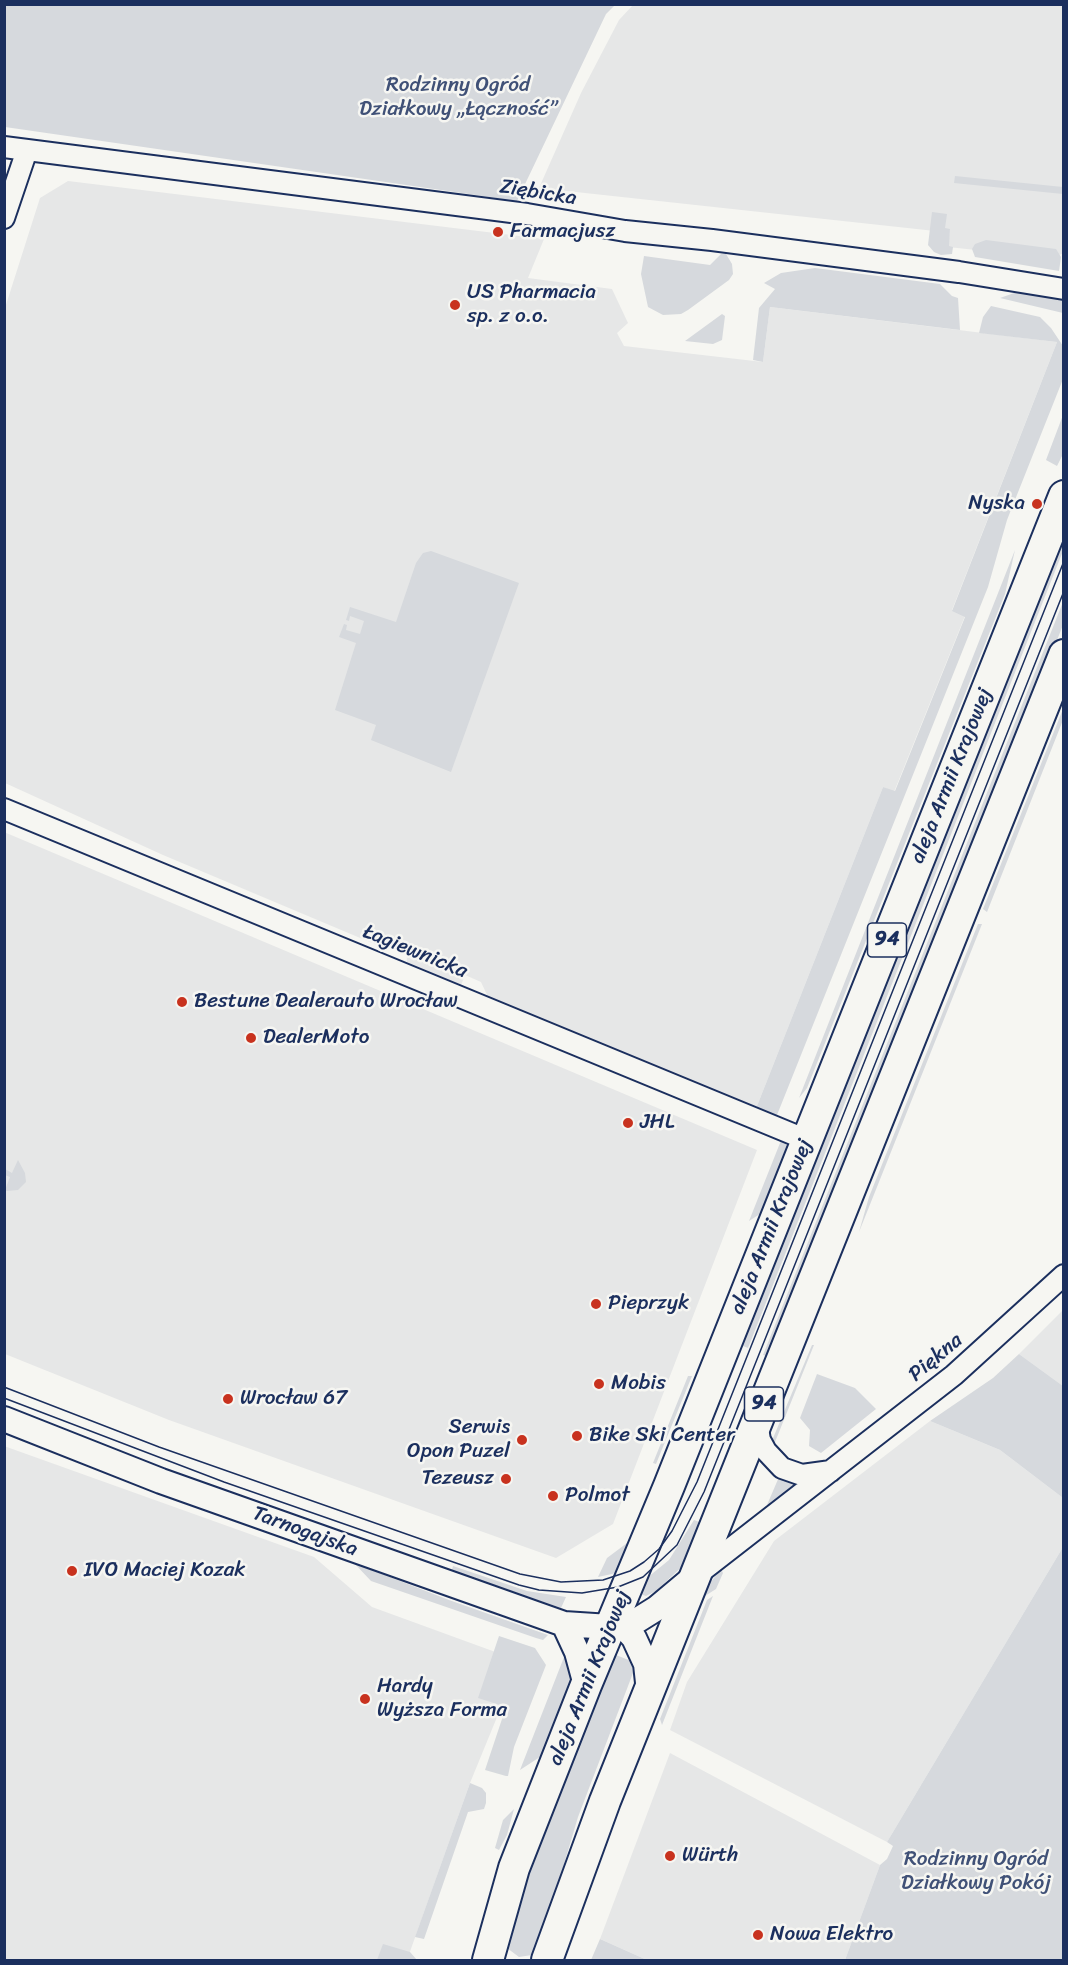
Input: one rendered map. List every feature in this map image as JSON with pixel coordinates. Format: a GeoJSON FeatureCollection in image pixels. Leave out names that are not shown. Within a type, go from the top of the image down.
{"type":"FeatureCollection","features":[{"type":"Feature","properties":{"kind":"main road","name":"aleja Armii Krajowej"},"geometry":{"type":"LineString","coordinates":[[494,1953],[514,1868],[585,1685],[617,1628],[669,1486],[1064,496]]}},
{"type":"Feature","properties":{"kind":"main road","name":"94"},"geometry":{"type":"LineString","coordinates":[[546,1958],[649,1692],[1064,655]]}},
{"type":"Feature","properties":{"kind":"street","name":"Ziębicka"},"geometry":{"type":"LineString","coordinates":[[4,147],[527,214],[625,231],[959,272],[1064,290]]}},
{"type":"Feature","properties":{"kind":"street"},"geometry":{"type":"LineString","coordinates":[[4,218],[27,150]]}},
{"type":"Feature","properties":{"kind":"street","name":"Łagiewnicka"},"geometry":{"type":"LineString","coordinates":[[4,808],[807,1140]]}},
{"type":"Feature","properties":{"kind":"street","name":"Piękna"},"geometry":{"type":"LineString","coordinates":[[696,1575],[954,1375],[1064,1275]]}},
{"type":"Feature","properties":{"kind":"street","name":"Tarnogajska"},"geometry":{"type":"LineString","coordinates":[[4,1419],[161,1481],[564,1624],[617,1628]]}},
{"type":"Feature","properties":{"kind":"street"},"geometry":{"type":"LineString","coordinates":[[757,1423],[766,1451],[782,1468],[802,1475],[833,1471]]}},
{"type":"Feature","properties":{"kind":"street"},"geometry":{"type":"LineString","coordinates":[[617,1628],[657,1608],[696,1575]]}},
{"type":"Feature","properties":{"kind":"street"},"geometry":{"type":"LineString","coordinates":[[564,1624],[578,1652],[585,1685]]}},
{"type":"Feature","properties":{"kind":"street"},"geometry":{"type":"LineString","coordinates":[[617,1628],[634,1638],[646,1664],[649,1692]]}},
{"type":"Feature","properties":{"kind":"shaded area"},"geometry":{"type":"Polygon","coordinates":[[[633,5],[1063,5],[1064,253],[1051,258],[948,247],[950,229],[935,231],[539,188],[581,93],[619,20],[633,5]]]}},
{"type":"Feature","properties":{"kind":"shaded area"},"geometry":{"type":"Polygon","coordinates":[[[68,181],[544,239],[528,278],[612,289],[628,323],[617,333],[624,346],[763,362],[770,307],[1057,342],[952,610],[965,616],[894,792],[883,787],[755,1111],[488,997],[481,982],[465,975],[461,985],[407,962],[406,946],[391,940],[384,948],[163,855],[5,783],[5,308],[40,198],[68,181]]]}},
{"type":"Feature","properties":{"kind":"shaded area"},"geometry":{"type":"Polygon","coordinates":[[[4,832],[757,1150],[613,1524],[556,1558],[169,1420],[5,1354],[4,832]]]}},
{"type":"Feature","properties":{"kind":"shaded area"},"geometry":{"type":"Polygon","coordinates":[[[1063,1310],[1063,1386],[1019,1354],[1063,1310]]]}},
{"type":"Feature","properties":{"kind":"shaded area"},"geometry":{"type":"Polygon","coordinates":[[[930,1421],[1000,1450],[1063,1498],[1063,1547],[887,1842],[670,1730],[687,1682],[774,1541],[930,1421]]]}},
{"type":"Feature","properties":{"kind":"shaded area"},"geometry":{"type":"Polygon","coordinates":[[[4,1446],[314,1557],[372,1607],[520,1661],[470,1783],[407,1960],[5,1960],[4,1446]]]}},
{"type":"Feature","properties":{"kind":"shaded area"},"geometry":{"type":"Polygon","coordinates":[[[670,1753],[880,1865],[845,1960],[647,1960],[600,1939],[670,1753]]]}},
{"type":"Feature","properties":{"kind":"green space","name":"Rodzinny Ogród Działkowy „Łączność”"},"geometry":{"type":"Polygon","coordinates":[[[5,4],[615,5],[606,14],[517,201],[5,127],[5,4]]]}},
{"type":"Feature","properties":{"kind":"green space"},"geometry":{"type":"Polygon","coordinates":[[[955,176],[1063,187],[1063,194],[954,183],[955,176]]]}},
{"type":"Feature","properties":{"kind":"green space"},"geometry":{"type":"Polygon","coordinates":[[[932,212],[947,214],[945,228],[950,229],[949,246],[953,247],[952,254],[941,255],[934,252],[928,245],[932,212]]]}},
{"type":"Feature","properties":{"kind":"green space"},"geometry":{"type":"Polygon","coordinates":[[[986,240],[1056,249],[1061,257],[1059,271],[975,257],[972,249],[975,244],[986,240]]]}},
{"type":"Feature","properties":{"kind":"green space"},"geometry":{"type":"Polygon","coordinates":[[[721,254],[726,254],[732,264],[733,274],[729,280],[688,310],[681,314],[663,315],[648,307],[641,274],[644,256],[710,265],[721,254]]]}},
{"type":"Feature","properties":{"kind":"green space"},"geometry":{"type":"Polygon","coordinates":[[[815,268],[940,284],[952,296],[958,298],[960,330],[770,307],[763,362],[753,360],[759,308],[775,289],[764,283],[781,273],[815,268]]]}},
{"type":"Feature","properties":{"kind":"green space"},"geometry":{"type":"Polygon","coordinates":[[[1031,291],[1063,296],[1063,313],[1000,298],[1017,292],[1031,291]]]}},
{"type":"Feature","properties":{"kind":"green space"},"geometry":{"type":"Polygon","coordinates":[[[991,306],[1040,317],[1051,328],[1063,346],[1063,379],[1007,520],[988,587],[775,1120],[755,1111],[883,787],[895,791],[965,617],[952,611],[1057,342],[979,333],[983,317],[991,306]]]}},
{"type":"Feature","properties":{"kind":"green space"},"geometry":{"type":"Polygon","coordinates":[[[722,314],[725,316],[722,340],[713,344],[685,341],[722,314]]]}},
{"type":"Feature","properties":{"kind":"green space"},"geometry":{"type":"Polygon","coordinates":[[[1063,415],[1063,454],[1057,466],[1046,460],[1063,415]]]}},
{"type":"Feature","properties":{"kind":"green space"},"geometry":{"type":"Polygon","coordinates":[[[1063,527],[1063,551],[748,1348],[738,1344],[1063,527]]]}},
{"type":"Feature","properties":{"kind":"green space"},"geometry":{"type":"Polygon","coordinates":[[[1015,550],[1005,594],[807,1088],[799,1098],[1015,550]]]}},
{"type":"Feature","properties":{"kind":"green space"},"geometry":{"type":"Polygon","coordinates":[[[431,551],[519,583],[451,772],[371,740],[376,725],[335,710],[356,643],[339,637],[344,624],[347,625],[346,630],[360,634],[364,621],[350,616],[349,621],[346,620],[350,607],[396,622],[416,563],[423,553],[431,551]]]}},
{"type":"Feature","properties":{"kind":"green space"},"geometry":{"type":"Polygon","coordinates":[[[1063,602],[1063,625],[772,1358],[763,1355],[1063,602]]]}},
{"type":"Feature","properties":{"kind":"green space"},"geometry":{"type":"Polygon","coordinates":[[[1063,709],[1063,720],[987,912],[983,909],[1063,709]]]}},
{"type":"Feature","properties":{"kind":"green space"},"geometry":{"type":"Polygon","coordinates":[[[978,924],[982,924],[859,1232],[869,1197],[978,924]]]}},
{"type":"Feature","properties":{"kind":"green space"},"geometry":{"type":"Polygon","coordinates":[[[782,1138],[789,1149],[763,1212],[749,1221],[782,1138]]]}},
{"type":"Feature","properties":{"kind":"green space"},"geometry":{"type":"Polygon","coordinates":[[[18,1160],[25,1173],[26,1182],[18,1190],[7,1191],[5,1190],[10,1177],[5,1175],[5,1169],[12,1173],[18,1160]]]}},
{"type":"Feature","properties":{"kind":"green space"},"geometry":{"type":"Polygon","coordinates":[[[812,1345],[814,1345],[773,1447],[771,1443],[812,1345]]]}},
{"type":"Feature","properties":{"kind":"green space"},"geometry":{"type":"Polygon","coordinates":[[[1019,1354],[1063,1386],[1063,1498],[1000,1450],[930,1421],[993,1378],[1019,1354]]]}},
{"type":"Feature","properties":{"kind":"green space"},"geometry":{"type":"Polygon","coordinates":[[[817,1374],[855,1388],[876,1409],[821,1453],[809,1446],[810,1430],[800,1418],[817,1374]]]}},
{"type":"Feature","properties":{"kind":"green space"},"geometry":{"type":"Polygon","coordinates":[[[688,1376],[692,1376],[656,1464],[653,1463],[688,1376]]]}},
{"type":"Feature","properties":{"kind":"green space"},"geometry":{"type":"Polygon","coordinates":[[[779,1477],[796,1485],[769,1508],[767,1505],[779,1477]]]}},
{"type":"Feature","properties":{"kind":"green space"},"geometry":{"type":"Polygon","coordinates":[[[694,1520],[707,1525],[688,1561],[656,1591],[646,1596],[640,1594],[642,1582],[669,1560],[694,1520]]]}},
{"type":"Feature","properties":{"kind":"green space"},"geometry":{"type":"Polygon","coordinates":[[[631,1540],[621,1572],[598,1577],[607,1558],[631,1540]]]}},
{"type":"Feature","properties":{"kind":"green space","name":"Rodzinny Ogród Działkowy Pokój"},"geometry":{"type":"Polygon","coordinates":[[[1063,1547],[1063,1960],[845,1960],[880,1865],[887,1859],[893,1846],[887,1842],[1063,1547]]]}},
{"type":"Feature","properties":{"kind":"green space"},"geometry":{"type":"Polygon","coordinates":[[[354,1563],[548,1635],[543,1640],[536,1638],[371,1581],[354,1563]]]}},
{"type":"Feature","properties":{"kind":"green space"},"geometry":{"type":"Polygon","coordinates":[[[453,1566],[527,1591],[566,1597],[561,1608],[452,1570],[453,1566]]]}},
{"type":"Feature","properties":{"kind":"green space"},"geometry":{"type":"Polygon","coordinates":[[[721,1569],[723,1573],[716,1589],[705,1596],[701,1603],[657,1713],[656,1710],[703,1592],[721,1569]]]}},
{"type":"Feature","properties":{"kind":"green space"},"geometry":{"type":"Polygon","coordinates":[[[713,1596],[662,1725],[660,1719],[707,1600],[713,1596]]]}},
{"type":"Feature","properties":{"kind":"green space"},"geometry":{"type":"Polygon","coordinates":[[[499,1636],[535,1648],[546,1665],[514,1747],[508,1776],[485,1770],[506,1707],[478,1698],[499,1636]]]}},
{"type":"Feature","properties":{"kind":"green space"},"geometry":{"type":"Polygon","coordinates":[[[566,1652],[574,1682],[546,1753],[520,1770],[566,1652]]]}},
{"type":"Feature","properties":{"kind":"green space"},"geometry":{"type":"Polygon","coordinates":[[[616,1655],[631,1661],[633,1673],[578,1817],[540,1945],[532,1955],[519,1957],[507,1948],[510,1919],[611,1657],[616,1655]]]}},
{"type":"Feature","properties":{"kind":"green space"},"geometry":{"type":"Polygon","coordinates":[[[470,1783],[482,1788],[486,1793],[484,1809],[468,1812],[424,1939],[415,1937],[470,1783]]]}},
{"type":"Feature","properties":{"kind":"green space"},"geometry":{"type":"Polygon","coordinates":[[[514,1809],[507,1835],[499,1850],[495,1848],[503,1820],[514,1809]]]}},
{"type":"Feature","properties":{"kind":"green space"},"geometry":{"type":"Polygon","coordinates":[[[600,1939],[647,1960],[591,1960],[600,1939]]]}},
{"type":"Feature","properties":{"kind":"green space"},"geometry":{"type":"Polygon","coordinates":[[[383,1944],[410,1952],[417,1960],[377,1960],[383,1944]]]}},
{"type":"Feature","properties":{"kind":"tram line"},"geometry":{"type":"LineString","coordinates":[[4,1387],[159,1447],[520,1574],[561,1582],[603,1580],[630,1571],[644,1562],[659,1549],[672,1531],[697,1482],[1064,561]]}},
{"type":"Feature","properties":{"kind":"tram line"},"geometry":{"type":"LineString","coordinates":[[4,1398],[224,1482],[519,1585],[539,1590],[582,1593],[618,1587],[643,1577],[677,1545],[704,1492],[1064,591]]}},
{"type":"Feature","properties":{"kind":"place","name":"Farmacjusz"},"geometry":{"type":"Point","coordinates":[498,232]}},
{"type":"Feature","properties":{"kind":"place","name":"US Pharmacia sp. z o.o."},"geometry":{"type":"Point","coordinates":[455,305]}},
{"type":"Feature","properties":{"kind":"place","name":"Nyska"},"geometry":{"type":"Point","coordinates":[1037,504]}},
{"type":"Feature","properties":{"kind":"place","name":"Bestune Dealerauto Wrocław"},"geometry":{"type":"Point","coordinates":[182,1002]}},
{"type":"Feature","properties":{"kind":"place","name":"DealerMoto"},"geometry":{"type":"Point","coordinates":[251,1038]}},
{"type":"Feature","properties":{"kind":"place","name":"JHL"},"geometry":{"type":"Point","coordinates":[628,1123]}},
{"type":"Feature","properties":{"kind":"place","name":"Pieprzyk"},"geometry":{"type":"Point","coordinates":[596,1304]}},
{"type":"Feature","properties":{"kind":"place","name":"Mobis"},"geometry":{"type":"Point","coordinates":[599,1384]}},
{"type":"Feature","properties":{"kind":"place","name":"Wrocław 67"},"geometry":{"type":"Point","coordinates":[228,1399]}},
{"type":"Feature","properties":{"kind":"place","name":"Bike Ski Center"},"geometry":{"type":"Point","coordinates":[577,1436]}},
{"type":"Feature","properties":{"kind":"place","name":"Serwis Opon Puzel"},"geometry":{"type":"Point","coordinates":[522,1440]}},
{"type":"Feature","properties":{"kind":"place","name":"Tezeusz"},"geometry":{"type":"Point","coordinates":[506,1479]}},
{"type":"Feature","properties":{"kind":"place","name":"Polmot"},"geometry":{"type":"Point","coordinates":[553,1496]}},
{"type":"Feature","properties":{"kind":"place","name":"IVO Maciej Kozak"},"geometry":{"type":"Point","coordinates":[72,1571]}},
{"type":"Feature","properties":{"kind":"place","name":"Hardy Wyższa Forma"},"geometry":{"type":"Point","coordinates":[365,1699]}},
{"type":"Feature","properties":{"kind":"place","name":"Würth"},"geometry":{"type":"Point","coordinates":[670,1856]}},
{"type":"Feature","properties":{"kind":"place","name":"Nowa Elektro"},"geometry":{"type":"Point","coordinates":[758,1935]}}]}
